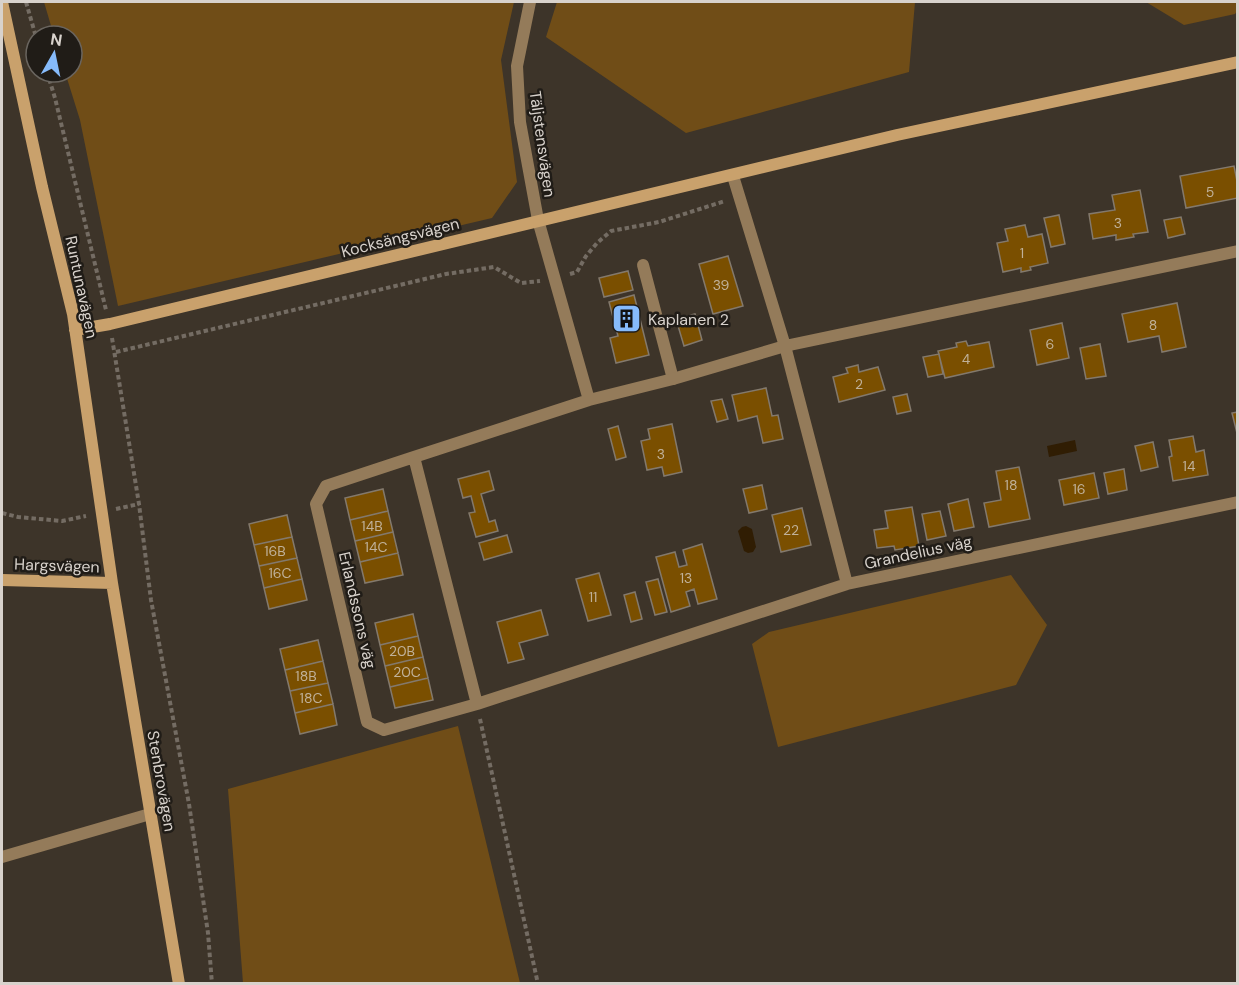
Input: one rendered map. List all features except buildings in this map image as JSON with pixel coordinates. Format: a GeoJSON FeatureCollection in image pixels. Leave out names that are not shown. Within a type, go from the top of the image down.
{"type":"FeatureCollection","features":[{"type":"Feature","properties":{"kind":"street","name":"Runtunavägen"},"geometry":{"type":"LineString","coordinates":[[2,2],[75,330],[112,583]]}},
{"type":"Feature","properties":{"kind":"street","name":"Täljstensvägen"},"geometry":{"type":"LineString","coordinates":[[530,2],[517,66],[520,122],[538,220]]}},
{"type":"Feature","properties":{"kind":"street","name":"Kocksängsvägen"},"geometry":{"type":"LineString","coordinates":[[75,330],[110,324],[897,135],[1238,63]]}},
{"type":"Feature","properties":{"kind":"street","name":"Grandelius väg"},"geometry":{"type":"LineString","coordinates":[[733,176],[785,346],[847,584],[1238,502]]}},
{"type":"Feature","properties":{"kind":"street"},"geometry":{"type":"LineString","coordinates":[[538,220],[589,400]]}},
{"type":"Feature","properties":{"kind":"street"},"geometry":{"type":"LineString","coordinates":[[785,346],[1238,251]]}},
{"type":"Feature","properties":{"kind":"street"},"geometry":{"type":"LineString","coordinates":[[643,265],[673,379]]}},
{"type":"Feature","properties":{"kind":"street","name":"Erlandssons väg"},"geometry":{"type":"LineString","coordinates":[[785,346],[673,379],[589,400],[326,486],[316,504],[368,722],[384,730],[477,704],[847,584]]}},
{"type":"Feature","properties":{"kind":"street"},"geometry":{"type":"LineString","coordinates":[[414,457],[477,704]]}},
{"type":"Feature","properties":{"kind":"street","name":"Hargsvägen"},"geometry":{"type":"LineString","coordinates":[[2,580],[112,583]]}},
{"type":"Feature","properties":{"kind":"street","name":"Stenbrovägen"},"geometry":{"type":"LineString","coordinates":[[112,583],[179,984]]}},
{"type":"Feature","properties":{"kind":"street"},"geometry":{"type":"LineString","coordinates":[[2,857],[150,814]]}},
{"type":"Feature","properties":{"kind":"path"},"geometry":{"type":"LineString","coordinates":[[26,2],[32,24]]}},
{"type":"Feature","properties":{"kind":"path"},"geometry":{"type":"LineString","coordinates":[[51,84],[116,352],[152,600],[198,862],[208,933],[212,984]]}},
{"type":"Feature","properties":{"kind":"path"},"geometry":{"type":"LineString","coordinates":[[116,352],[446,274],[494,267],[520,283],[555,280],[577,272],[586,256],[611,231],[658,222],[740,196]]}},
{"type":"Feature","properties":{"kind":"path"},"geometry":{"type":"LineString","coordinates":[[2,513],[18,517],[62,521],[139,504]]}},
{"type":"Feature","properties":{"kind":"path"},"geometry":{"type":"LineString","coordinates":[[477,704],[538,984]]}},
{"type":"Feature","properties":{"kind":"shaded area"},"geometry":{"type":"Polygon","coordinates":[[[44,2],[514,2],[501,60],[517,182],[492,218],[118,306],[80,120],[69,84],[84,84],[84,24],[50,24],[44,2]]]}},
{"type":"Feature","properties":{"kind":"shaded area"},"geometry":{"type":"Polygon","coordinates":[[[557,2],[915,2],[909,72],[686,133],[546,37],[557,2]]]}},
{"type":"Feature","properties":{"kind":"shaded area"},"geometry":{"type":"Polygon","coordinates":[[[1146,2],[1237,2],[1237,11],[1235,14],[1184,25],[1146,2]]]}},
{"type":"Feature","properties":{"kind":"shaded area"},"geometry":{"type":"Polygon","coordinates":[[[1075,440],[1077,451],[1049,457],[1047,446],[1075,440]]]}},
{"type":"Feature","properties":{"kind":"shaded area"},"geometry":{"type":"Polygon","coordinates":[[[746,526],[752,529],[756,547],[753,552],[748,553],[744,551],[738,531],[746,526]]]}},
{"type":"Feature","properties":{"kind":"shaded area"},"geometry":{"type":"Polygon","coordinates":[[[1011,575],[1047,625],[1016,685],[778,747],[752,644],[769,632],[1011,575]]]}},
{"type":"Feature","properties":{"kind":"shaded area"},"geometry":{"type":"Polygon","coordinates":[[[458,726],[520,983],[243,983],[228,789],[458,726]]]}},
{"type":"Feature","properties":{"kind":"place","name":"Kaplanen 2"},"geometry":{"type":"Point","coordinates":[627,319]}}]}
